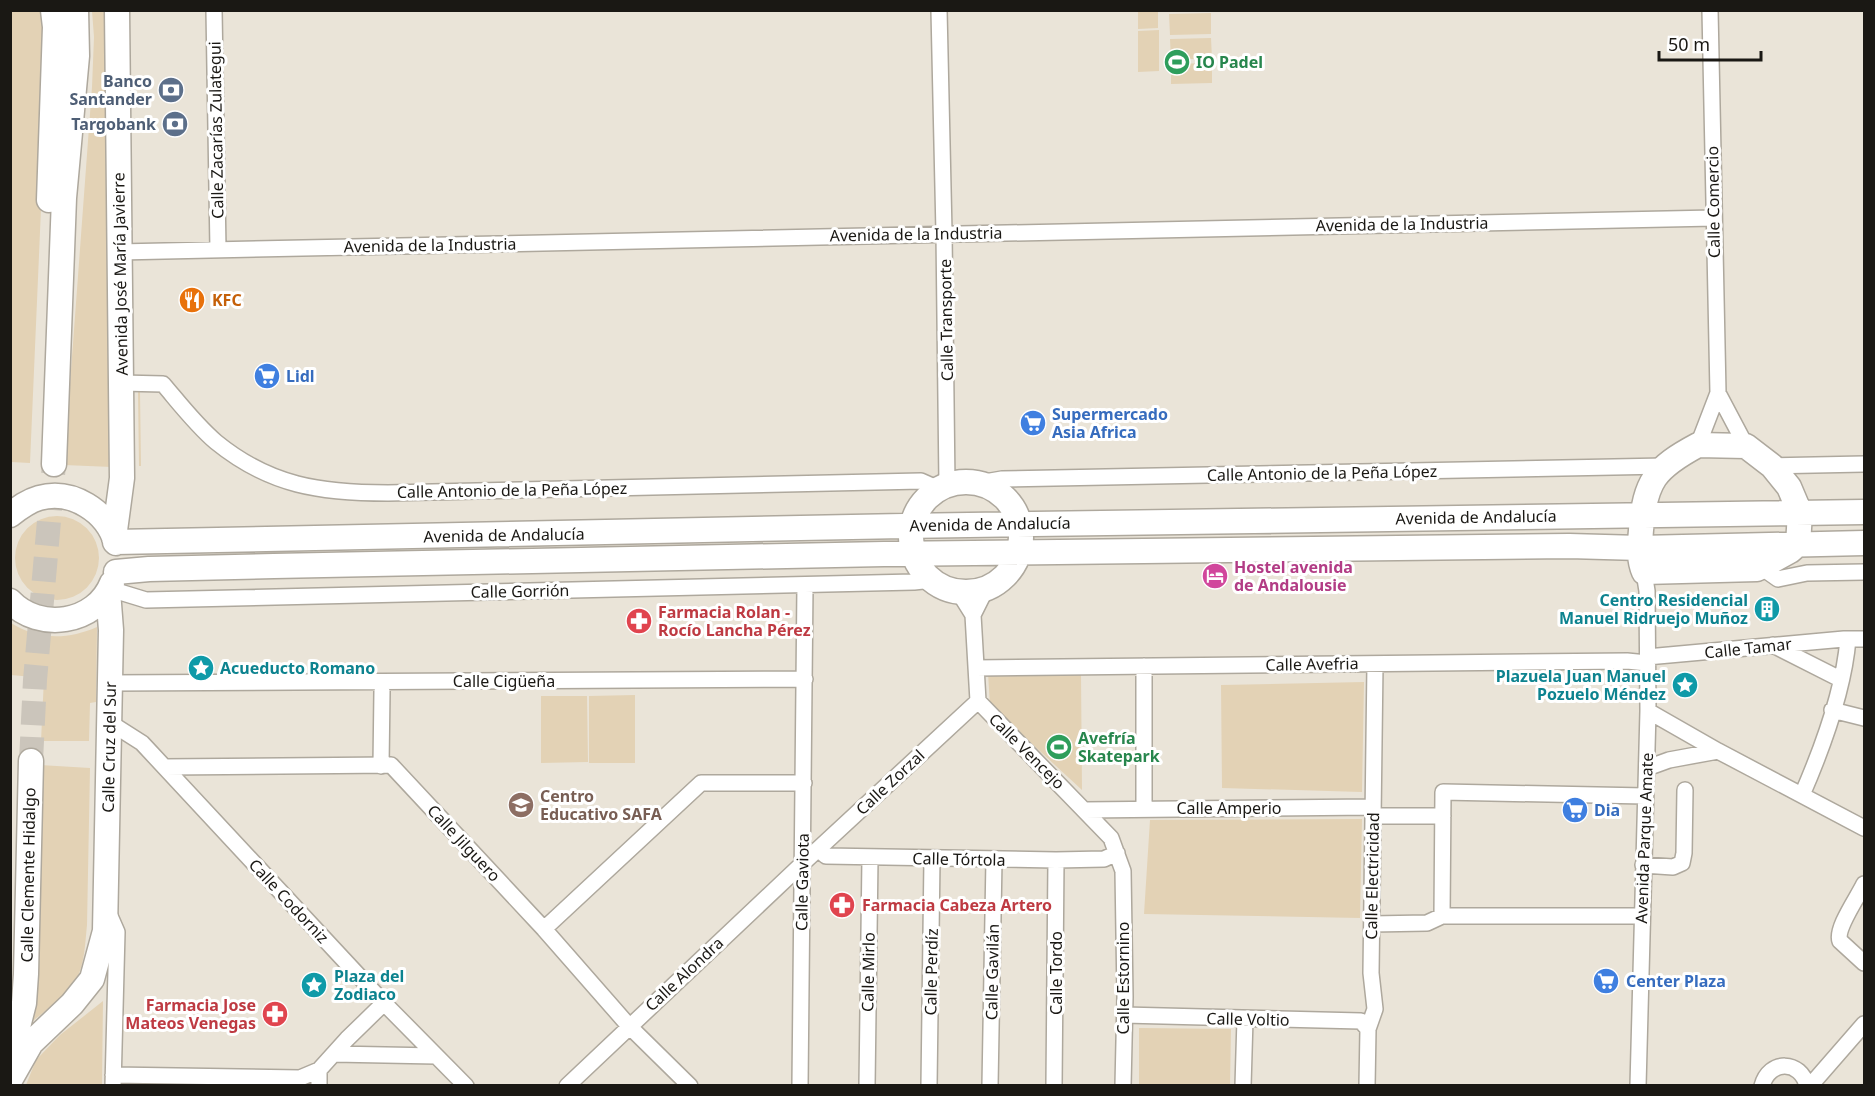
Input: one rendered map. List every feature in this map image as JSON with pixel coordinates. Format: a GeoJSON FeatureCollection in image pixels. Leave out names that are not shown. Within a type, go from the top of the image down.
{"type":"FeatureCollection","features":[{"type":"Feature","properties":{"kind":"main road"},"geometry":{"type":"LineString","coordinates":[[53,10],[55,27],[46,464],[64,198],[77,56],[76,10]]}},
{"type":"Feature","properties":{"kind":"main road","name":"Avenida José María Javierre"},"geometry":{"type":"LineString","coordinates":[[111,584],[118,557],[115,540],[122,485],[117,10]]}},
{"type":"Feature","properties":{"kind":"main road"},"geometry":{"type":"LineString","coordinates":[[1698,445],[1746,446],[1772,466],[1789,487],[1800,513],[1798,544],[1761,567],[1674,570],[1645,582],[1640,562],[1640,548],[1642,515],[1647,489],[1673,458],[1698,445]]}},
{"type":"Feature","properties":{"kind":"main road"},"geometry":{"type":"LineString","coordinates":[[962,482],[979,483],[997,491],[1012,505],[1020,524],[1022,538],[1019,553],[1008,572],[986,589],[958,591],[932,579],[921,568],[914,554],[911,540],[912,526],[927,498],[943,487],[962,482]]}},
{"type":"Feature","properties":{"kind":"main road"},"geometry":{"type":"LineString","coordinates":[[10,515],[22,505],[40,498],[58,496],[76,500],[93,508],[106,521],[115,540]]}},
{"type":"Feature","properties":{"kind":"main road","name":"Avenida de Andalucía"},"geometry":{"type":"LineString","coordinates":[[115,540],[1864,512]]}},
{"type":"Feature","properties":{"kind":"main road","name":"Avenida de Andalucía"},"geometry":{"type":"LineString","coordinates":[[111,584],[149,569],[274,566],[914,554],[1569,546],[1640,548],[1864,543]]}},
{"type":"Feature","properties":{"kind":"main road"},"geometry":{"type":"LineString","coordinates":[[10,601],[17,608],[35,618],[56,621],[76,617],[94,607],[111,584]]}},
{"type":"Feature","properties":{"kind":"main road","name":"Calle Cruz del Sur"},"geometry":{"type":"LineString","coordinates":[[10,1080],[31,1043],[72,1004],[92,979],[105,931],[111,584]]}},
{"type":"Feature","properties":{"kind":"main road","name":"Calle Clemente Hidalgo"},"geometry":{"type":"LineString","coordinates":[[10,976],[23,760],[26,974],[24,1003],[10,1059]]}},
{"type":"Feature","properties":{"kind":"street","name":"Calle Zacarías Zulategui"},"geometry":{"type":"LineString","coordinates":[[214,10],[218,250]]}},
{"type":"Feature","properties":{"kind":"street","name":"Calle Transporte"},"geometry":{"type":"LineString","coordinates":[[939,10],[944,233],[943,487]]}},
{"type":"Feature","properties":{"kind":"street","name":"Calle Comercio"},"geometry":{"type":"LineString","coordinates":[[1710,10],[1718,393]]}},
{"type":"Feature","properties":{"kind":"street","name":"Avenida de la Industria"},"geometry":{"type":"LineString","coordinates":[[119,252],[1714,218]]}},
{"type":"Feature","properties":{"kind":"street","name":"Calle Antonio de la Peña López"},"geometry":{"type":"LineString","coordinates":[[121,383],[164,384],[197,423],[217,442],[246,463],[292,483],[322,491],[388,493],[891,481],[921,481],[943,487]]}},
{"type":"Feature","properties":{"kind":"street"},"geometry":{"type":"LineString","coordinates":[[1698,445],[1718,393]]}},
{"type":"Feature","properties":{"kind":"street"},"geometry":{"type":"LineString","coordinates":[[1718,393],[1746,446]]}},
{"type":"Feature","properties":{"kind":"street"},"geometry":{"type":"LineString","coordinates":[[1772,466],[1864,464]]}},
{"type":"Feature","properties":{"kind":"street","name":"Calle Antonio de la Peña López"},"geometry":{"type":"LineString","coordinates":[[979,483],[1002,479],[1665,466]]}},
{"type":"Feature","properties":{"kind":"street"},"geometry":{"type":"LineString","coordinates":[[1761,567],[1778,579],[1807,573],[1864,572]]}},
{"type":"Feature","properties":{"kind":"street","name":"Calle Gorrión"},"geometry":{"type":"LineString","coordinates":[[111,584],[146,600],[805,585],[914,582],[932,579]]}},
{"type":"Feature","properties":{"kind":"street","name":"Avenida Parque Amate"},"geometry":{"type":"LineString","coordinates":[[1638,1086],[1648,711],[1645,582]]}},
{"type":"Feature","properties":{"kind":"street"},"geometry":{"type":"LineString","coordinates":[[805,585],[805,679]]}},
{"type":"Feature","properties":{"kind":"street"},"geometry":{"type":"LineString","coordinates":[[973,615],[986,589]]}},
{"type":"Feature","properties":{"kind":"street"},"geometry":{"type":"LineString","coordinates":[[958,591],[973,615]]}},
{"type":"Feature","properties":{"kind":"street","name":"Calle Vencejo"},"geometry":{"type":"LineString","coordinates":[[973,615],[978,701],[1111,838]]}},
{"type":"Feature","properties":{"kind":"street"},"geometry":{"type":"LineString","coordinates":[[1802,795],[1832,710],[1846,662],[1848,639]]}},
{"type":"Feature","properties":{"kind":"street","name":"Calle Tamar"},"geometry":{"type":"LineString","coordinates":[[1647,660],[1773,645],[1864,639]]}},
{"type":"Feature","properties":{"kind":"street"},"geometry":{"type":"LineString","coordinates":[[1773,645],[1840,679]]}},
{"type":"Feature","properties":{"kind":"street","name":"Calle Avefria"},"geometry":{"type":"LineString","coordinates":[[976,668],[1647,660]]}},
{"type":"Feature","properties":{"kind":"street","name":"Calle Electricidad"},"geometry":{"type":"LineString","coordinates":[[1367,1086],[1368,1029],[1375,1009],[1371,973],[1375,664]]}},
{"type":"Feature","properties":{"kind":"street"},"geometry":{"type":"LineString","coordinates":[[1144,666],[1144,809]]}},
{"type":"Feature","properties":{"kind":"street","name":"Calle Cigüeña"},"geometry":{"type":"LineString","coordinates":[[110,684],[805,679]]}},
{"type":"Feature","properties":{"kind":"street","name":"Calle Gaviota"},"geometry":{"type":"LineString","coordinates":[[800,1086],[805,679]]}},
{"type":"Feature","properties":{"kind":"street"},"geometry":{"type":"LineString","coordinates":[[165,767],[381,766],[382,690]]}},
{"type":"Feature","properties":{"kind":"street","name":"Calle Zorzal"},"geometry":{"type":"LineString","coordinates":[[802,864],[978,701]]}},
{"type":"Feature","properties":{"kind":"street"},"geometry":{"type":"LineString","coordinates":[[1832,710],[1864,717]]}},
{"type":"Feature","properties":{"kind":"street"},"geometry":{"type":"LineString","coordinates":[[1648,711],[1718,751],[1864,828]]}},
{"type":"Feature","properties":{"kind":"street","name":"Calle Codorniz"},"geometry":{"type":"LineString","coordinates":[[109,722],[142,743],[384,1003],[466,1086]]}},
{"type":"Feature","properties":{"kind":"street"},"geometry":{"type":"LineString","coordinates":[[1647,768],[1669,760],[1718,751]]}},
{"type":"Feature","properties":{"kind":"street","name":"Calle Jilguero"},"geometry":{"type":"LineString","coordinates":[[381,766],[391,765],[544,929],[628,1026],[690,1086]]}},
{"type":"Feature","properties":{"kind":"street"},"geometry":{"type":"LineString","coordinates":[[544,929],[701,783],[804,783]]}},
{"type":"Feature","properties":{"kind":"street"},"geometry":{"type":"LineString","coordinates":[[1643,866],[1673,867],[1682,863],[1685,790]]}},
{"type":"Feature","properties":{"kind":"street"},"geometry":{"type":"LineString","coordinates":[[1442,916],[1443,792],[1645,796]]}},
{"type":"Feature","properties":{"kind":"street","name":"Calle Amperio"},"geometry":{"type":"LineString","coordinates":[[1085,810],[1373,811],[1443,816]]}},
{"type":"Feature","properties":{"kind":"street","name":"Calle Estornino"},"geometry":{"type":"LineString","coordinates":[[1111,838],[1110,856],[1123,871],[1123,1086]]}},
{"type":"Feature","properties":{"kind":"street","name":"Calle Tórtola"},"geometry":{"type":"LineString","coordinates":[[818,849],[826,856],[870,858],[1056,860],[1110,856]]}},
{"type":"Feature","properties":{"kind":"street","name":"Calle Mirlo"},"geometry":{"type":"LineString","coordinates":[[867,1086],[870,858]]}},
{"type":"Feature","properties":{"kind":"street","name":"Calle Perdíz"},"geometry":{"type":"LineString","coordinates":[[929,1086],[932,859]]}},
{"type":"Feature","properties":{"kind":"street","name":"Calle Gavilán"},"geometry":{"type":"LineString","coordinates":[[990,1086],[994,859]]}},
{"type":"Feature","properties":{"kind":"street","name":"Calle Tordo"},"geometry":{"type":"LineString","coordinates":[[1054,1086],[1056,860]]}},
{"type":"Feature","properties":{"kind":"street","name":"Calle Alondra"},"geometry":{"type":"LineString","coordinates":[[567,1086],[802,864]]}},
{"type":"Feature","properties":{"kind":"street"},"geometry":{"type":"LineString","coordinates":[[1864,884],[1838,938],[1864,963]]}},
{"type":"Feature","properties":{"kind":"street","name":"Calle Cruz del Sur"},"geometry":{"type":"LineString","coordinates":[[106,903],[117,932],[113,1080]]}},
{"type":"Feature","properties":{"kind":"street"},"geometry":{"type":"LineString","coordinates":[[1372,924],[1427,923],[1442,916],[1641,916]]}},
{"type":"Feature","properties":{"kind":"street"},"geometry":{"type":"LineString","coordinates":[[113,1080],[319,1078],[334,1054],[384,1003]]}},
{"type":"Feature","properties":{"kind":"street","name":"Calle Voltio"},"geometry":{"type":"LineString","coordinates":[[1124,1015],[1361,1021],[1368,1029]]}},
{"type":"Feature","properties":{"kind":"street"},"geometry":{"type":"LineString","coordinates":[[1243,1086],[1245,1019]]}},
{"type":"Feature","properties":{"kind":"street"},"geometry":{"type":"LineString","coordinates":[[1762,1086],[1765,1077],[1772,1069],[1780,1065],[1791,1067],[1800,1073],[1808,1086],[1864,1024]]}},
{"type":"Feature","properties":{"kind":"street"},"geometry":{"type":"LineString","coordinates":[[334,1054],[436,1056]]}},
{"type":"Feature","properties":{"kind":"shaded area"},"geometry":{"type":"Polygon","coordinates":[[[10,11],[46,11],[48,47],[30,463],[11,462],[10,11]]]}},
{"type":"Feature","properties":{"kind":"shaded area"},"geometry":{"type":"Polygon","coordinates":[[[92,11],[107,11],[112,467],[64,465],[92,87],[94,37],[92,11]]]}},
{"type":"Feature","properties":{"kind":"shaded area"},"geometry":{"type":"Polygon","coordinates":[[[1138,11],[1158,11],[1158,28],[1138,29],[1138,11]]]}},
{"type":"Feature","properties":{"kind":"shaded area"},"geometry":{"type":"Polygon","coordinates":[[[1211,13],[1211,34],[1170,35],[1169,14],[1211,13]]]}},
{"type":"Feature","properties":{"kind":"shaded area"},"geometry":{"type":"Polygon","coordinates":[[[1159,30],[1159,71],[1138,72],[1138,31],[1159,30]]]}},
{"type":"Feature","properties":{"kind":"shaded area"},"geometry":{"type":"Polygon","coordinates":[[[1211,38],[1212,59],[1171,59],[1170,39],[1211,38]]]}},
{"type":"Feature","properties":{"kind":"shaded area"},"geometry":{"type":"Polygon","coordinates":[[[1212,63],[1212,83],[1171,84],[1171,64],[1212,63]]]}},
{"type":"Feature","properties":{"kind":"shaded area"},"geometry":{"type":"Polygon","coordinates":[[[138,391],[140,391],[141,466],[139,466],[138,391]]]}},
{"type":"Feature","properties":{"kind":"shaded area"},"geometry":{"type":"Polygon","coordinates":[[[57,516],[73,519],[87,528],[96,542],[99,558],[96,574],[87,588],[73,597],[57,600],[41,597],[27,588],[18,574],[15,558],[18,542],[27,528],[41,519],[57,516]]]}},
{"type":"Feature","properties":{"kind":"shaded area"},"geometry":{"type":"Polygon","coordinates":[[[11,623],[32,633],[53,636],[75,634],[97,627],[96,702],[90,703],[89,741],[41,741],[44,678],[11,675],[11,623]]]}},
{"type":"Feature","properties":{"kind":"shaded area","name":"Avefría Skatepark"},"geometry":{"type":"Polygon","coordinates":[[[988,673],[1081,674],[1082,790],[990,705],[988,673]]]}},
{"type":"Feature","properties":{"kind":"shaded area"},"geometry":{"type":"Polygon","coordinates":[[[1364,682],[1362,792],[1222,788],[1221,685],[1364,682]]]}},
{"type":"Feature","properties":{"kind":"shaded area"},"geometry":{"type":"Polygon","coordinates":[[[635,695],[635,763],[589,763],[589,696],[635,695]]]}},
{"type":"Feature","properties":{"kind":"shaded area"},"geometry":{"type":"Polygon","coordinates":[[[541,696],[587,696],[588,762],[541,763],[541,696]]]}},
{"type":"Feature","properties":{"kind":"shaded area"},"geometry":{"type":"Polygon","coordinates":[[[40,765],[90,768],[87,925],[83,960],[76,980],[61,998],[28,1025],[40,765]]]}},
{"type":"Feature","properties":{"kind":"shaded area"},"geometry":{"type":"Polygon","coordinates":[[[1362,819],[1360,918],[1144,914],[1150,820],[1362,819]]]}},
{"type":"Feature","properties":{"kind":"shaded area"},"geometry":{"type":"Polygon","coordinates":[[[103,1001],[102,1085],[26,1085],[36,1060],[60,1035],[103,1001]]]}},
{"type":"Feature","properties":{"kind":"shaded area"},"geometry":{"type":"Polygon","coordinates":[[[1139,1028],[1231,1029],[1230,1085],[1139,1085],[1139,1028]]]}},
{"type":"Feature","properties":{"kind":"tunnel"},"geometry":{"type":"LineString","coordinates":[[31,761],[35,680],[54,464]]}},
{"type":"Feature","properties":{"kind":"place","name":"IO Padel"},"geometry":{"type":"Point","coordinates":[1177,62]}},
{"type":"Feature","properties":{"kind":"place","name":"Banco Santander"},"geometry":{"type":"Point","coordinates":[171,90]}},
{"type":"Feature","properties":{"kind":"place","name":"Targobank"},"geometry":{"type":"Point","coordinates":[175,124]}},
{"type":"Feature","properties":{"kind":"place","name":"KFC"},"geometry":{"type":"Point","coordinates":[192,300]}},
{"type":"Feature","properties":{"kind":"place","name":"Lidl"},"geometry":{"type":"Point","coordinates":[267,376]}},
{"type":"Feature","properties":{"kind":"place","name":"Supermercado Asia Africa"},"geometry":{"type":"Point","coordinates":[1033,423]}},
{"type":"Feature","properties":{"kind":"place","name":"Hostel avenida de Andalousie"},"geometry":{"type":"Point","coordinates":[1215,576]}},
{"type":"Feature","properties":{"kind":"place","name":"Centro Residencial Manuel Ridruejo Muñoz"},"geometry":{"type":"Point","coordinates":[1767,609]}},
{"type":"Feature","properties":{"kind":"place","name":"Farmacia Rolan - Rocío Lancha Pérez"},"geometry":{"type":"Point","coordinates":[639,621]}},
{"type":"Feature","properties":{"kind":"place","name":"Acueducto Romano"},"geometry":{"type":"Point","coordinates":[201,668]}},
{"type":"Feature","properties":{"kind":"place","name":"Plazuela Juan Manuel Pozuelo Méndez"},"geometry":{"type":"Point","coordinates":[1685,685]}},
{"type":"Feature","properties":{"kind":"place","name":"Avefría Skatepark"},"geometry":{"type":"Point","coordinates":[1059,747]}},
{"type":"Feature","properties":{"kind":"place","name":"Centro Educativo SAFA"},"geometry":{"type":"Point","coordinates":[521,805]}},
{"type":"Feature","properties":{"kind":"place","name":"Dia"},"geometry":{"type":"Point","coordinates":[1575,810]}},
{"type":"Feature","properties":{"kind":"place","name":"Farmacia Cabeza Artero"},"geometry":{"type":"Point","coordinates":[842,905]}},
{"type":"Feature","properties":{"kind":"place","name":"Center Plaza"},"geometry":{"type":"Point","coordinates":[1606,981]}},
{"type":"Feature","properties":{"kind":"place","name":"Plaza del Zodiaco"},"geometry":{"type":"Point","coordinates":[314,985]}},
{"type":"Feature","properties":{"kind":"place","name":"Farmacia Jose Mateos Venegas"},"geometry":{"type":"Point","coordinates":[275,1014]}}]}
